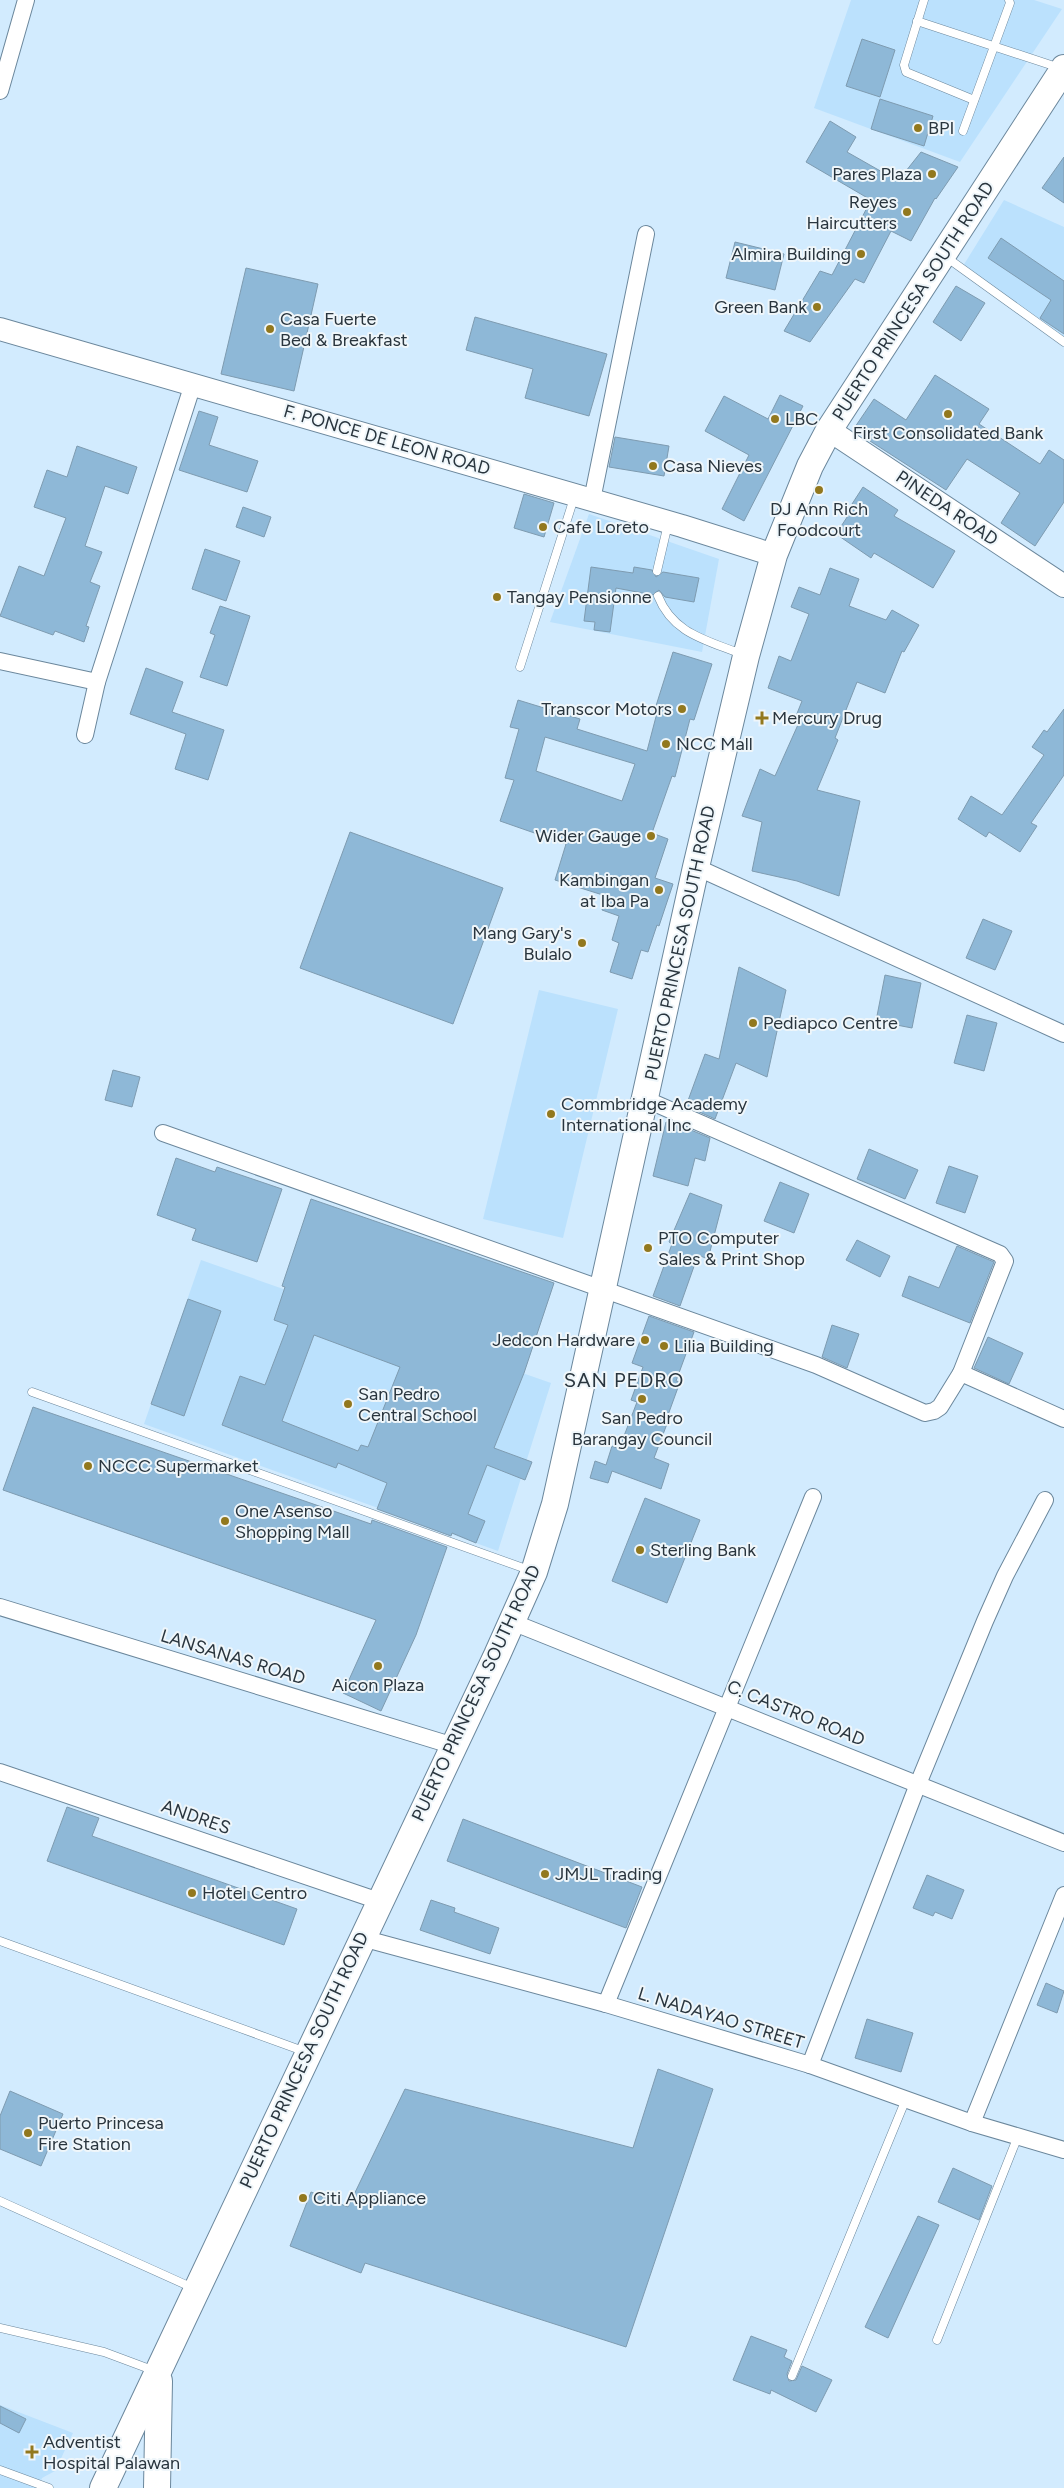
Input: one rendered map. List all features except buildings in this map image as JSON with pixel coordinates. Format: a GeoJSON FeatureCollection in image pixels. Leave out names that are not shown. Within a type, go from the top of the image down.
{"type":"FeatureCollection","features":[{"type":"Feature","properties":{"kind":"main road","name":"PUERTO PRINCESA SOUTH ROAD"},"geometry":{"type":"LineString","coordinates":[[104,2488],[379,1901],[454,1746],[534,1572],[555,1504],[696,867],[746,656],[774,555],[810,466],[829,430],[1064,69]]}},
{"type":"Feature","properties":{"kind":"main road"},"geometry":{"type":"LineString","coordinates":[[157,2488],[160,2372]]}},
{"type":"Feature","properties":{"kind":"street"},"geometry":{"type":"LineString","coordinates":[[0,91],[26,0]]}},
{"type":"Feature","properties":{"kind":"street"},"geometry":{"type":"LineString","coordinates":[[584,498],[646,234]]}},
{"type":"Feature","properties":{"kind":"street","name":"F. PONCE DE LEON ROAD"},"geometry":{"type":"LineString","coordinates":[[0,329],[668,522],[774,555]]}},
{"type":"Feature","properties":{"kind":"street"},"geometry":{"type":"LineString","coordinates":[[85,735],[97,682],[193,384]]}},
{"type":"Feature","properties":{"kind":"street","name":"PINEDA ROAD"},"geometry":{"type":"LineString","coordinates":[[829,430],[1064,586]]}},
{"type":"Feature","properties":{"kind":"street"},"geometry":{"type":"LineString","coordinates":[[0,661],[97,682]]}},
{"type":"Feature","properties":{"kind":"street"},"geometry":{"type":"LineString","coordinates":[[696,867],[1064,1034]]}},
{"type":"Feature","properties":{"kind":"street"},"geometry":{"type":"LineString","coordinates":[[163,1133],[816,1365],[925,1412],[934,1411],[940,1407],[961,1373],[1005,1261],[1000,1254],[646,1099]]}},
{"type":"Feature","properties":{"kind":"street"},"geometry":{"type":"LineString","coordinates":[[961,1373],[1064,1419]]}},
{"type":"Feature","properties":{"kind":"street"},"geometry":{"type":"LineString","coordinates":[[606,2004],[813,1497]]}},
{"type":"Feature","properties":{"kind":"street"},"geometry":{"type":"LineString","coordinates":[[810,2065],[918,1784],[1005,1576],[1045,1500]]}},
{"type":"Feature","properties":{"kind":"street","name":"LANSANAS ROAD"},"geometry":{"type":"LineString","coordinates":[[0,1607],[454,1746]]}},
{"type":"Feature","properties":{"kind":"street","name":"C. CASTRO ROAD"},"geometry":{"type":"LineString","coordinates":[[512,1622],[1064,1843]]}},
{"type":"Feature","properties":{"kind":"street","name":"ANDRES"},"geometry":{"type":"LineString","coordinates":[[0,1772],[379,1901]]}},
{"type":"Feature","properties":{"kind":"street"},"geometry":{"type":"LineString","coordinates":[[972,2123],[1064,1895]]}},
{"type":"Feature","properties":{"kind":"street","name":"L. NADAYAO STREET"},"geometry":{"type":"LineString","coordinates":[[362,1938],[606,2004],[810,2065],[972,2123],[1064,2150]]}},
{"type":"Feature","properties":{"kind":"lane"},"geometry":{"type":"LineString","coordinates":[[924,0],[904,66],[906,72],[974,100]]}},
{"type":"Feature","properties":{"kind":"lane"},"geometry":{"type":"LineString","coordinates":[[963,131],[1010,3],[1009,0]]}},
{"type":"Feature","properties":{"kind":"lane"},"geometry":{"type":"LineString","coordinates":[[917,21],[1064,69]]}},
{"type":"Feature","properties":{"kind":"lane"},"geometry":{"type":"LineString","coordinates":[[942,254],[1064,342]]}},
{"type":"Feature","properties":{"kind":"lane"},"geometry":{"type":"LineString","coordinates":[[520,667],[584,498]]}},
{"type":"Feature","properties":{"kind":"lane"},"geometry":{"type":"LineString","coordinates":[[657,571],[668,522]]}},
{"type":"Feature","properties":{"kind":"lane"},"geometry":{"type":"LineString","coordinates":[[658,596],[669,616],[686,631],[746,656]]}},
{"type":"Feature","properties":{"kind":"lane"},"geometry":{"type":"LineString","coordinates":[[32,1392],[534,1572]]}},
{"type":"Feature","properties":{"kind":"lane"},"geometry":{"type":"LineString","coordinates":[[0,1941],[308,2053]]}},
{"type":"Feature","properties":{"kind":"lane"},"geometry":{"type":"LineString","coordinates":[[792,2376],[906,2099]]}},
{"type":"Feature","properties":{"kind":"lane"},"geometry":{"type":"LineString","coordinates":[[937,2340],[1018,2136]]}},
{"type":"Feature","properties":{"kind":"lane"},"geometry":{"type":"LineString","coordinates":[[0,2201],[197,2290]]}},
{"type":"Feature","properties":{"kind":"lane"},"geometry":{"type":"LineString","coordinates":[[0,2328],[104,2352],[160,2372]]}},
{"type":"Feature","properties":{"kind":"lane"},"geometry":{"type":"LineString","coordinates":[[0,2470],[48,2488]]}},
{"type":"Feature","properties":{"kind":"shaded area"},"geometry":{"type":"Polygon","coordinates":[[[851,0],[1034,0],[1062,9],[960,162],[814,108],[851,0]]]}},
{"type":"Feature","properties":{"kind":"shaded area"},"geometry":{"type":"Polygon","coordinates":[[[1004,200],[1064,227],[1064,340],[963,266],[1004,200]]]}},
{"type":"Feature","properties":{"kind":"shaded area"},"geometry":{"type":"Polygon","coordinates":[[[589,514],[719,559],[702,652],[550,622],[589,514]]]}},
{"type":"Feature","properties":{"kind":"shaded area","name":"Commbridge Academy International Inc"},"geometry":{"type":"Polygon","coordinates":[[[539,990],[618,1009],[563,1238],[483,1219],[539,990]]]}},
{"type":"Feature","properties":{"kind":"shaded area","name":"San Pedro Central School"},"geometry":{"type":"Polygon","coordinates":[[[201,1260],[551,1383],[498,1551],[144,1424],[201,1260]]]}},
{"type":"Feature","properties":{"kind":"shaded area","name":"Adventist Hospital Palawan"},"geometry":{"type":"Polygon","coordinates":[[[0,2405],[73,2433],[55,2471],[42,2478],[38,2488],[0,2488],[0,2405]]]}},
{"type":"Feature","properties":{"kind":"place","name":"BPI"},"geometry":{"type":"Point","coordinates":[918,128]}},
{"type":"Feature","properties":{"kind":"place","name":"Pares Plaza"},"geometry":{"type":"Point","coordinates":[932,174]}},
{"type":"Feature","properties":{"kind":"place","name":"Reyes Haircutters"},"geometry":{"type":"Point","coordinates":[907,212]}},
{"type":"Feature","properties":{"kind":"place","name":"Almira Building"},"geometry":{"type":"Point","coordinates":[861,254]}},
{"type":"Feature","properties":{"kind":"place","name":"Green Bank"},"geometry":{"type":"Point","coordinates":[817,307]}},
{"type":"Feature","properties":{"kind":"place","name":"Casa Fuerte Bed & Breakfast"},"geometry":{"type":"Point","coordinates":[270,329]}},
{"type":"Feature","properties":{"kind":"place","name":"First Consolidated Bank"},"geometry":{"type":"Point","coordinates":[948,414]}},
{"type":"Feature","properties":{"kind":"place","name":"LBC"},"geometry":{"type":"Point","coordinates":[775,419]}},
{"type":"Feature","properties":{"kind":"place","name":"Casa Nieves"},"geometry":{"type":"Point","coordinates":[653,466]}},
{"type":"Feature","properties":{"kind":"place","name":"DJ Ann Rich Foodcourt"},"geometry":{"type":"Point","coordinates":[819,490]}},
{"type":"Feature","properties":{"kind":"place","name":"Cafe Loreto"},"geometry":{"type":"Point","coordinates":[543,527]}},
{"type":"Feature","properties":{"kind":"place","name":"Tangay Pensionne"},"geometry":{"type":"Point","coordinates":[497,597]}},
{"type":"Feature","properties":{"kind":"place","name":"Transcor Motors"},"geometry":{"type":"Point","coordinates":[682,709]}},
{"type":"Feature","properties":{"kind":"place","name":"Mercury Drug"},"geometry":{"type":"Point","coordinates":[762,718]}},
{"type":"Feature","properties":{"kind":"place","name":"NCC Mall"},"geometry":{"type":"Point","coordinates":[666,744]}},
{"type":"Feature","properties":{"kind":"place","name":"Wider Gauge"},"geometry":{"type":"Point","coordinates":[651,836]}},
{"type":"Feature","properties":{"kind":"place","name":"Kambingan at Iba Pa"},"geometry":{"type":"Point","coordinates":[659,890]}},
{"type":"Feature","properties":{"kind":"place","name":"Mang Gary's Bulalo"},"geometry":{"type":"Point","coordinates":[582,943]}},
{"type":"Feature","properties":{"kind":"place","name":"Pediapco Centre"},"geometry":{"type":"Point","coordinates":[753,1023]}},
{"type":"Feature","properties":{"kind":"place","name":"Commbridge Academy International Inc"},"geometry":{"type":"Point","coordinates":[551,1114]}},
{"type":"Feature","properties":{"kind":"place","name":"PTO Computer Sales & Print Shop"},"geometry":{"type":"Point","coordinates":[648,1248]}},
{"type":"Feature","properties":{"kind":"place","name":"Jedcon Hardware"},"geometry":{"type":"Point","coordinates":[645,1340]}},
{"type":"Feature","properties":{"kind":"place","name":"Lilia Building"},"geometry":{"type":"Point","coordinates":[664,1346]}},
{"type":"Feature","properties":{"kind":"place","name":"San Pedro Barangay Council"},"geometry":{"type":"Point","coordinates":[642,1399]}},
{"type":"Feature","properties":{"kind":"place","name":"San Pedro Central School"},"geometry":{"type":"Point","coordinates":[348,1404]}},
{"type":"Feature","properties":{"kind":"place","name":"NCCC Supermarket"},"geometry":{"type":"Point","coordinates":[88,1466]}},
{"type":"Feature","properties":{"kind":"place","name":"One Asenso Shopping Mall"},"geometry":{"type":"Point","coordinates":[225,1521]}},
{"type":"Feature","properties":{"kind":"place","name":"Sterling Bank"},"geometry":{"type":"Point","coordinates":[640,1550]}},
{"type":"Feature","properties":{"kind":"place","name":"Aicon Plaza"},"geometry":{"type":"Point","coordinates":[378,1666]}},
{"type":"Feature","properties":{"kind":"place","name":"JMJL Trading"},"geometry":{"type":"Point","coordinates":[545,1874]}},
{"type":"Feature","properties":{"kind":"place","name":"Hotel Centro"},"geometry":{"type":"Point","coordinates":[192,1893]}},
{"type":"Feature","properties":{"kind":"place","name":"Puerto Princesa Fire Station"},"geometry":{"type":"Point","coordinates":[28,2133]}},
{"type":"Feature","properties":{"kind":"place","name":"Citi Appliance"},"geometry":{"type":"Point","coordinates":[303,2198]}},
{"type":"Feature","properties":{"kind":"place","name":"Adventist Hospital Palawan"},"geometry":{"type":"Point","coordinates":[32,2452]}},
{"type":"Feature","properties":{"kind":"district","name":"SAN PEDRO"},"geometry":{"type":"Point","coordinates":[624,1380]}}]}
